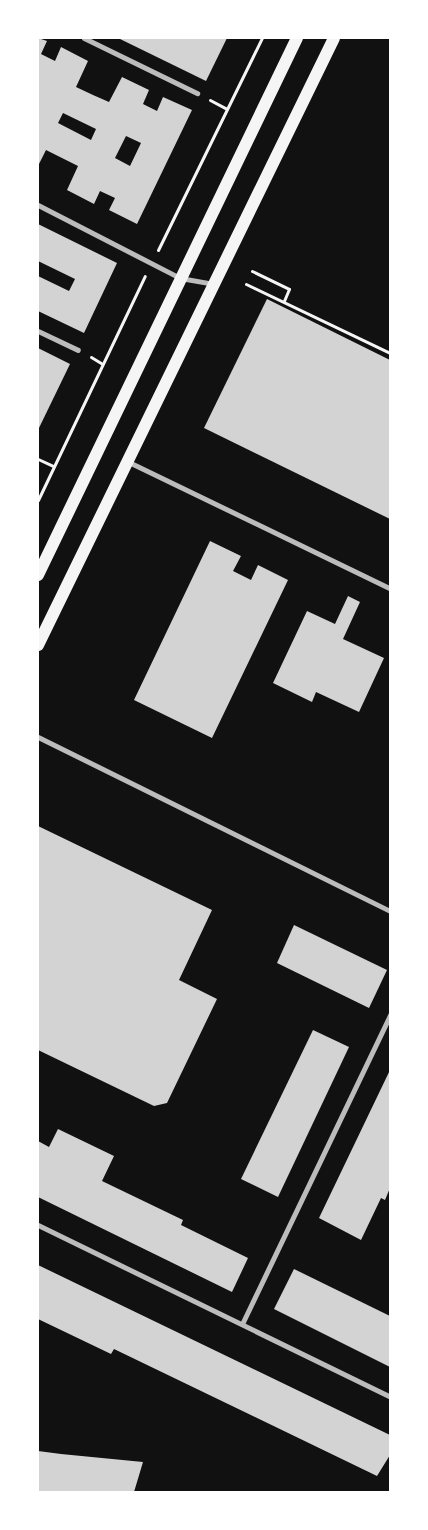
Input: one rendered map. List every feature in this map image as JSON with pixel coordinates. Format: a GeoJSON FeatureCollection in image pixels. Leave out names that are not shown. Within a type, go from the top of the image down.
{"type":"FeatureCollection","features":[{"type":"Feature","properties":{"kind":"main road"},"geometry":{"type":"LineString","coordinates":[[38,575],[297,38]]}},
{"type":"Feature","properties":{"kind":"main road"},"geometry":{"type":"LineString","coordinates":[[38,644],[334,38]]}},
{"type":"Feature","properties":{"kind":"street"},"geometry":{"type":"LineString","coordinates":[[84,38],[197,93]]}},
{"type":"Feature","properties":{"kind":"street"},"geometry":{"type":"LineString","coordinates":[[38,205],[180,278],[214,284]]}},
{"type":"Feature","properties":{"kind":"street"},"geometry":{"type":"LineString","coordinates":[[38,330],[78,350]]}},
{"type":"Feature","properties":{"kind":"street"},"geometry":{"type":"LineString","coordinates":[[128,461],[390,588]]}},
{"type":"Feature","properties":{"kind":"street"},"geometry":{"type":"LineString","coordinates":[[38,737],[390,911]]}},
{"type":"Feature","properties":{"kind":"street"},"geometry":{"type":"LineString","coordinates":[[242,1324],[390,1016]]}},
{"type":"Feature","properties":{"kind":"street"},"geometry":{"type":"LineString","coordinates":[[38,1225],[390,1397]]}},
{"type":"Feature","properties":{"kind":"path"},"geometry":{"type":"LineString","coordinates":[[252,270],[289,289],[284,301]]}},
{"type":"Feature","properties":{"kind":"path"},"geometry":{"type":"LineString","coordinates":[[246,284],[390,353]]}},
{"type":"Feature","properties":{"kind":"path"},"geometry":{"type":"LineString","coordinates":[[38,459],[53,466]]}},
{"type":"Feature","properties":{"kind":"building"},"geometry":{"type":"Polygon","coordinates":[[[38,38],[47,41],[41,54],[55,61],[61,47],[88,61],[76,87],[93,95],[109,102],[122,77],[149,90],[143,104],[157,111],[163,97],[192,110],[137,224],[109,210],[115,198],[100,191],[94,204],[67,190],[78,166],[46,150],[38,166],[38,38]],[[63,113],[58,123],[91,140],[96,129],[63,113]],[[126,136],[115,158],[130,166],[141,143],[126,136]]]}},
{"type":"Feature","properties":{"kind":"building"},"geometry":{"type":"Polygon","coordinates":[[[118,38],[227,38],[206,81],[118,38]]]}},
{"type":"Feature","properties":{"kind":"building"},"geometry":{"type":"Polygon","coordinates":[[[38,224],[117,263],[84,333],[38,311],[38,276],[69,291],[75,279],[38,261],[38,224]]]}},
{"type":"Feature","properties":{"kind":"building"},"geometry":{"type":"Polygon","coordinates":[[[267,299],[390,360],[390,519],[204,428],[267,299]]]}},
{"type":"Feature","properties":{"kind":"building"},"geometry":{"type":"Polygon","coordinates":[[[38,348],[70,364],[38,430],[38,348]]]}},
{"type":"Feature","properties":{"kind":"building"},"geometry":{"type":"Polygon","coordinates":[[[210,541],[241,556],[233,571],[251,580],[258,565],[288,580],[212,738],[134,700],[210,541]]]}},
{"type":"Feature","properties":{"kind":"building"},"geometry":{"type":"Polygon","coordinates":[[[348,596],[360,602],[343,639],[384,658],[359,712],[316,692],[312,702],[273,683],[307,611],[335,624],[348,596]]]}},
{"type":"Feature","properties":{"kind":"building"},"geometry":{"type":"Polygon","coordinates":[[[38,826],[212,910],[179,980],[217,999],[167,1103],[154,1106],[38,1050],[38,826]]]}},
{"type":"Feature","properties":{"kind":"building"},"geometry":{"type":"Polygon","coordinates":[[[294,925],[387,970],[369,1008],[277,963],[294,925]]]}},
{"type":"Feature","properties":{"kind":"building"},"geometry":{"type":"Polygon","coordinates":[[[313,1030],[349,1047],[278,1197],[241,1179],[313,1030]]]}},
{"type":"Feature","properties":{"kind":"building"},"geometry":{"type":"Polygon","coordinates":[[[390,1070],[390,1188],[385,1200],[381,1198],[361,1240],[319,1218],[390,1070]]]}},
{"type":"Feature","properties":{"kind":"building"},"geometry":{"type":"Polygon","coordinates":[[[58,1129],[114,1156],[102,1181],[183,1220],[181,1225],[248,1258],[232,1292],[38,1197],[38,1141],[49,1147],[58,1129]]]}},
{"type":"Feature","properties":{"kind":"building"},"geometry":{"type":"Polygon","coordinates":[[[38,1265],[390,1435],[390,1455],[377,1476],[114,1349],[111,1354],[38,1319],[38,1265]]]}},
{"type":"Feature","properties":{"kind":"building"},"geometry":{"type":"Polygon","coordinates":[[[294,1269],[390,1316],[390,1367],[274,1309],[294,1269]]]}},
{"type":"Feature","properties":{"kind":"building"},"geometry":{"type":"Polygon","coordinates":[[[38,1451],[143,1462],[134,1492],[38,1492],[38,1451]]]}}]}
